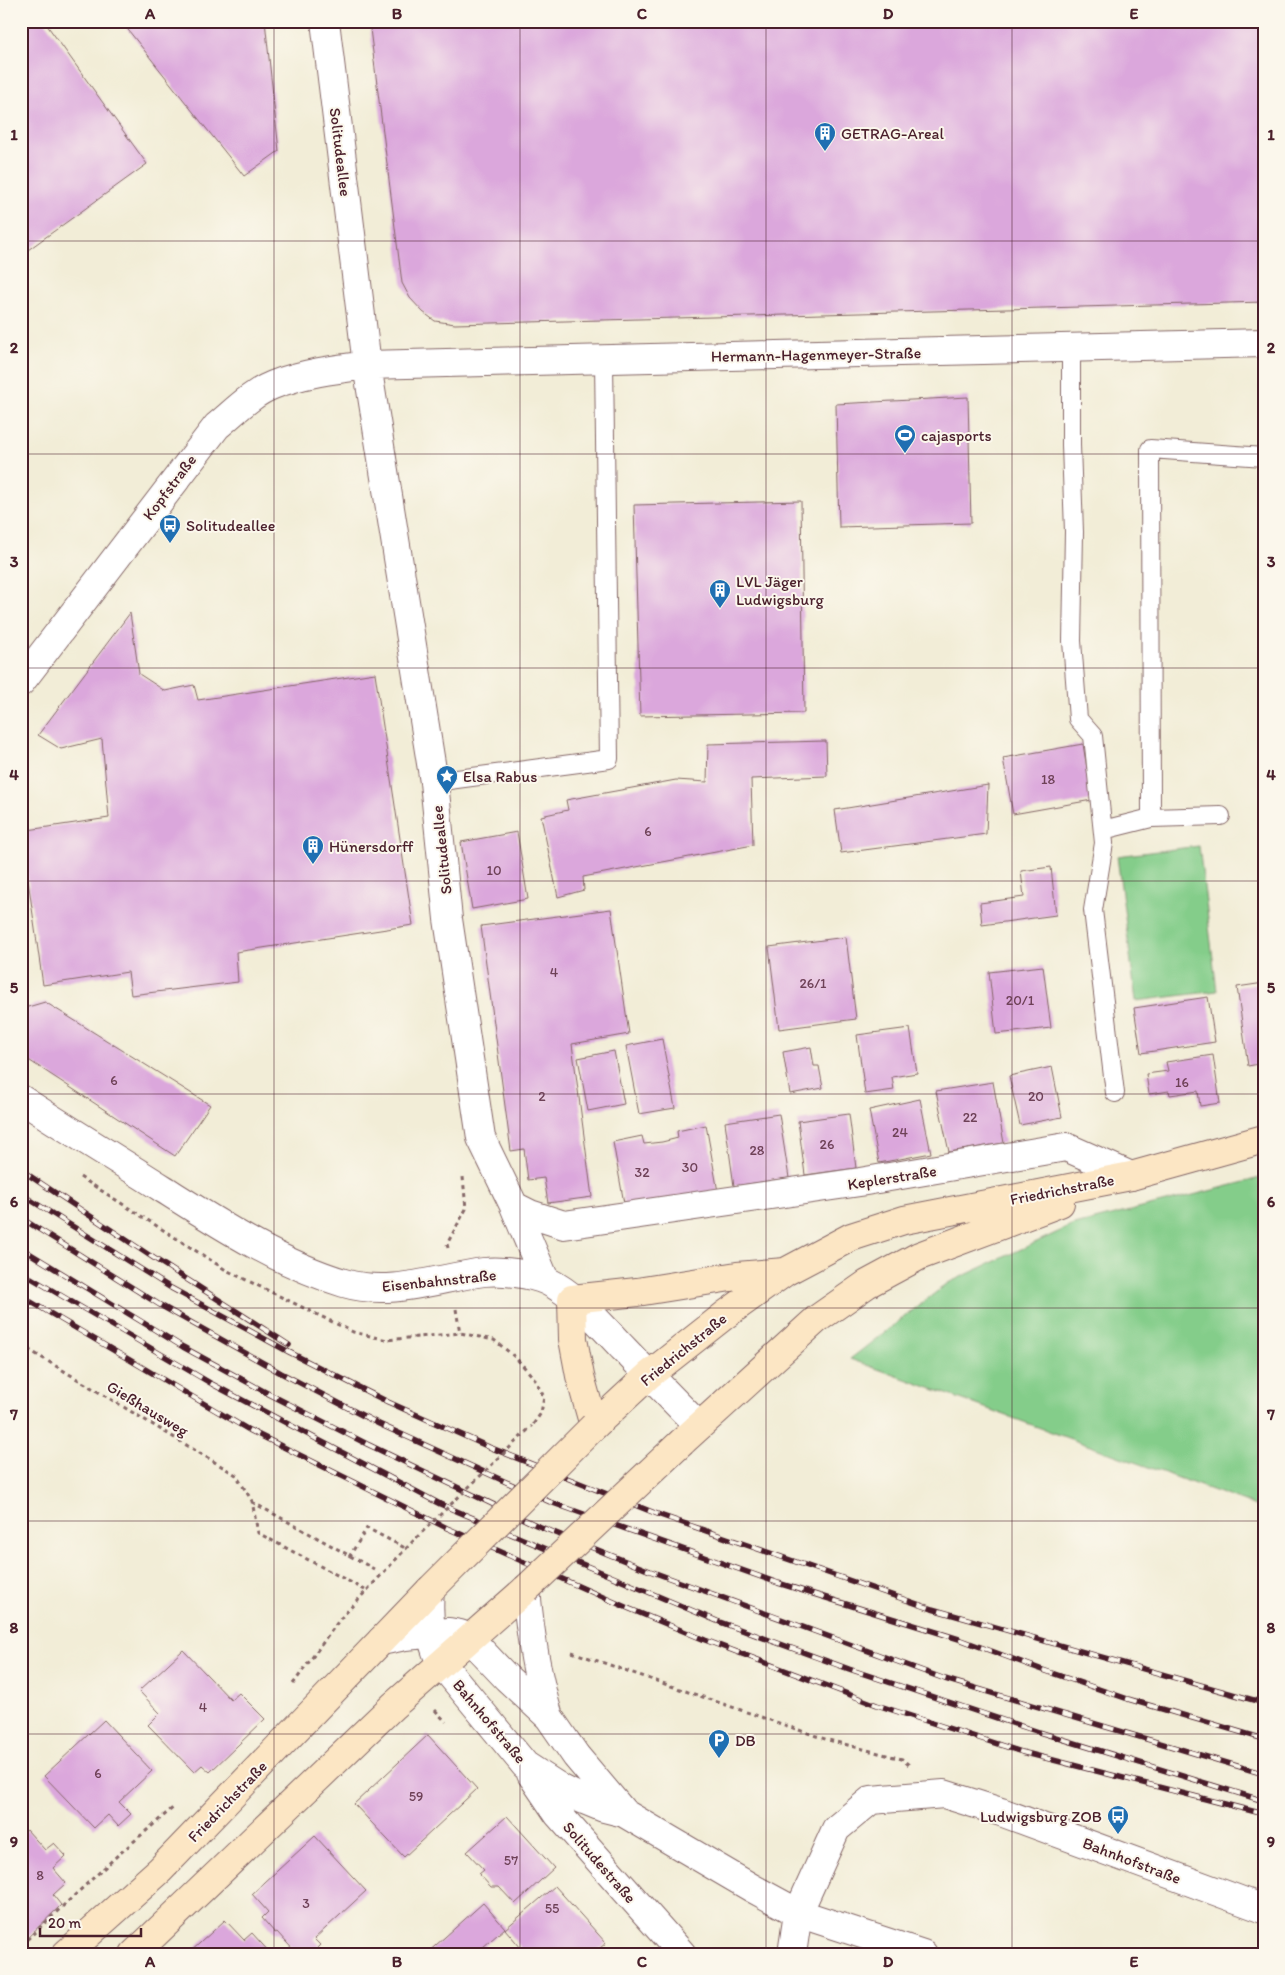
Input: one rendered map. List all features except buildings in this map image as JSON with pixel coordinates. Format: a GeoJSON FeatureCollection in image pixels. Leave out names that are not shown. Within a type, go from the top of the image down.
{"type":"FeatureCollection","features":[{"type":"Feature","properties":{"kind":"main road"},"geometry":{"type":"LineString","coordinates":[[1131,1176],[1264,1139]]}},
{"type":"Feature","properties":{"kind":"main road","name":"Friedrichstraße"},"geometry":{"type":"LineString","coordinates":[[66,1954],[160,1870],[430,1590],[594,1426],[649,1375],[725,1315],[785,1272],[850,1236],[904,1220],[1131,1176]]}},
{"type":"Feature","properties":{"kind":"main road","name":"Friedrichstraße"},"geometry":{"type":"LineString","coordinates":[[134,1954],[366,1732],[526,1589],[690,1434],[817,1319],[867,1284],[919,1256],[1131,1176]]}},
{"type":"Feature","properties":{"kind":"main road"},"geometry":{"type":"LineString","coordinates":[[594,1426],[580,1376],[573,1339],[572,1299],[637,1292],[737,1276],[785,1272]]}},
{"type":"Feature","properties":{"kind":"street","name":"Solitudeallee"},"geometry":{"type":"LineString","coordinates":[[325,21],[367,365],[434,782],[448,919],[481,1138],[514,1206],[545,1280]]}},
{"type":"Feature","properties":{"kind":"street","name":"Hermann-Hagenmeyer-Straße"},"geometry":{"type":"LineString","coordinates":[[367,365],[1264,343]]}},
{"type":"Feature","properties":{"kind":"street","name":"Kopfstraße"},"geometry":{"type":"LineString","coordinates":[[21,682],[217,426],[245,402],[272,385],[312,373],[367,365]]}},
{"type":"Feature","properties":{"kind":"street","name":"Eisenbahnstraße"},"geometry":{"type":"LineString","coordinates":[[21,1098],[203,1214],[265,1251],[301,1268],[346,1284],[377,1287],[414,1286],[486,1272],[512,1273],[545,1280],[559,1288],[591,1316],[649,1375],[690,1434]]}},
{"type":"Feature","properties":{"kind":"street","name":"Keplerstraße"},"geometry":{"type":"LineString","coordinates":[[514,1206],[530,1214],[564,1225],[860,1182],[1066,1147],[1131,1176]]}},
{"type":"Feature","properties":{"kind":"street","name":"Bahnhofstraße"},"geometry":{"type":"LineString","coordinates":[[526,1589],[529,1628],[538,1682],[549,1717]]}},
{"type":"Feature","properties":{"kind":"street"},"geometry":{"type":"LineString","coordinates":[[430,1590],[428,1612],[431,1633],[434,1650],[441,1663]]}},
{"type":"Feature","properties":{"kind":"street"},"geometry":{"type":"LineString","coordinates":[[381,1641],[405,1636],[448,1632],[469,1638]]}},
{"type":"Feature","properties":{"kind":"street","name":"Bahnhofstraße"},"geometry":{"type":"LineString","coordinates":[[469,1638],[507,1678],[549,1717],[576,1756],[624,1813]]}},
{"type":"Feature","properties":{"kind":"street","name":"Bahnhofstraße"},"geometry":{"type":"LineString","coordinates":[[441,1663],[525,1765],[562,1789],[604,1808],[624,1813],[798,1913],[923,1954]]}},
{"type":"Feature","properties":{"kind":"street","name":"Solitudestraße"},"geometry":{"type":"LineString","coordinates":[[525,1765],[542,1793],[558,1814],[682,1954]]}},
{"type":"Feature","properties":{"kind":"street","name":"Bahnhofstraße"},"geometry":{"type":"LineString","coordinates":[[798,1913],[836,1829],[871,1800],[944,1794],[1010,1815],[1264,1909]]}},
{"type":"Feature","properties":{"kind":"street"},"geometry":{"type":"LineString","coordinates":[[792,1954],[798,1913]]}},
{"type":"Feature","properties":{"kind":"lane"},"geometry":{"type":"LineString","coordinates":[[1072,348],[1071,445],[1074,532],[1072,642],[1078,718],[1093,736],[1103,830],[1104,842],[1093,910],[1115,1093]]}},
{"type":"Feature","properties":{"kind":"lane"},"geometry":{"type":"LineString","coordinates":[[434,782],[608,759],[604,360]]}},
{"type":"Feature","properties":{"kind":"lane"},"geometry":{"type":"LineString","coordinates":[[1151,818],[1150,448],[1264,457]]}},
{"type":"Feature","properties":{"kind":"lane"},"geometry":{"type":"LineString","coordinates":[[1103,830],[1151,818],[1221,816]]}},
{"type":"Feature","properties":{"kind":"path"},"geometry":{"type":"LineString","coordinates":[[291,1687],[340,1619],[365,1590],[405,1548],[532,1426],[541,1413],[544,1397],[534,1378],[515,1357],[494,1340],[460,1333],[447,1244],[466,1209],[461,1156],[481,1138]]}},
{"type":"Feature","properties":{"kind":"path","name":"Gießhausweg"},"geometry":{"type":"LineString","coordinates":[[21,1345],[120,1407],[236,1475],[252,1501]]}},
{"type":"Feature","properties":{"kind":"path"},"geometry":{"type":"LineString","coordinates":[[252,1501],[349,1557],[374,1569]]}},
{"type":"Feature","properties":{"kind":"path"},"geometry":{"type":"LineString","coordinates":[[252,1501],[258,1533],[365,1590]]}},
{"type":"Feature","properties":{"kind":"path"},"geometry":{"type":"LineString","coordinates":[[349,1557],[367,1528],[405,1548]]}},
{"type":"Feature","properties":{"kind":"path"},"geometry":{"type":"LineString","coordinates":[[572,1652],[828,1740],[902,1759],[944,1794]]}},
{"type":"Feature","properties":{"kind":"path"},"geometry":{"type":"LineString","coordinates":[[21,1945],[118,1855],[177,1804]]}},
{"type":"Feature","properties":{"kind":"green space"},"geometry":{"type":"Polygon","coordinates":[[[1199,846],[1217,991],[1136,1001],[1117,856],[1199,846]]]}},
{"type":"Feature","properties":{"kind":"green space"},"geometry":{"type":"Polygon","coordinates":[[[1264,1177],[1264,1509],[850,1359],[948,1283],[1071,1226],[1264,1177]]]}},
{"type":"Feature","properties":{"kind":"railway"},"geometry":{"type":"LineString","coordinates":[[21,1170],[289,1345]]}},
{"type":"Feature","properties":{"kind":"railway"},"geometry":{"type":"LineString","coordinates":[[21,1194],[171,1288],[289,1352],[388,1402],[489,1447],[660,1515],[932,1609],[1264,1703]]}},
{"type":"Feature","properties":{"kind":"railway"},"geometry":{"type":"LineString","coordinates":[[21,1218],[160,1305],[281,1373],[379,1424],[550,1502],[778,1583],[959,1639],[1128,1699],[1264,1739]]}},
{"type":"Feature","properties":{"kind":"railway"},"geometry":{"type":"LineString","coordinates":[[21,1248],[183,1347],[269,1394],[367,1444],[536,1525],[650,1571],[945,1679],[1264,1774]]}},
{"type":"Feature","properties":{"kind":"railway"},"geometry":{"type":"LineString","coordinates":[[21,1272],[212,1384],[440,1504],[717,1621],[849,1669],[1039,1732],[1264,1801]]}},
{"type":"Feature","properties":{"kind":"railway"},"geometry":{"type":"LineString","coordinates":[[21,1296],[249,1430],[447,1528],[630,1609],[705,1640],[877,1705],[1022,1752],[1264,1814]]}},
{"type":"Feature","properties":{"kind":"place","name":"GETRAG-Areal"},"geometry":{"type":"Point","coordinates":[825,152]}},
{"type":"Feature","properties":{"kind":"place","name":"cajasports"},"geometry":{"type":"Point","coordinates":[905,454]}},
{"type":"Feature","properties":{"kind":"place","name":"Solitudeallee"},"geometry":{"type":"Point","coordinates":[170,544]}},
{"type":"Feature","properties":{"kind":"place","name":"LVL Jäger Ludwigsburg"},"geometry":{"type":"Point","coordinates":[720,609]}},
{"type":"Feature","properties":{"kind":"place","name":"Elsa Rabus"},"geometry":{"type":"Point","coordinates":[447,795]}},
{"type":"Feature","properties":{"kind":"place","name":"Hünersdorff"},"geometry":{"type":"Point","coordinates":[313,865]}},
{"type":"Feature","properties":{"kind":"place","name":"DB"},"geometry":{"type":"Point","coordinates":[719,1759]}},
{"type":"Feature","properties":{"kind":"place","name":"Ludwigsburg ZOB"},"geometry":{"type":"Point","coordinates":[1118,1835]}}]}
